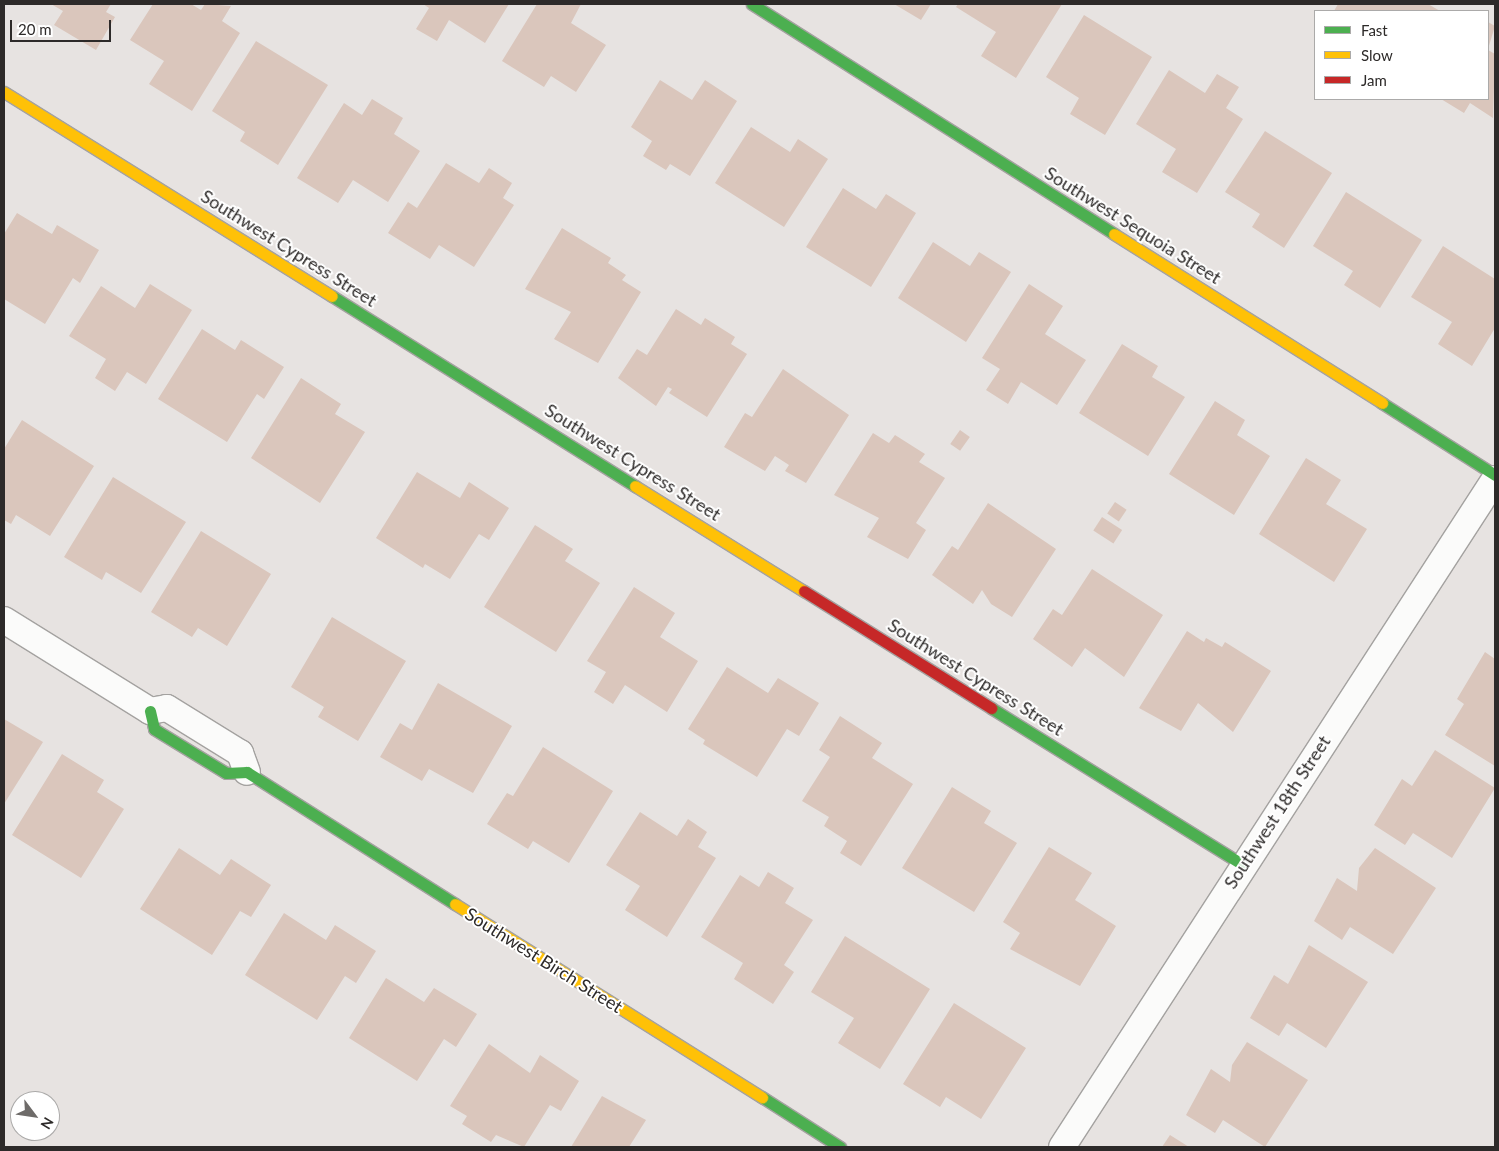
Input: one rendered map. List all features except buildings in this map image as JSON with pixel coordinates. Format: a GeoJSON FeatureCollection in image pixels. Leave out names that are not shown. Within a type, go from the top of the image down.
{"type":"FeatureCollection","features":[{"type":"Feature","properties":{"kind":"street","name":"Southwest Sequoia Street"},"geometry":{"type":"LineString","coordinates":[[752,4],[1495,477]]}},
{"type":"Feature","properties":{"kind":"street","name":"Southwest Cypress Street"},"geometry":{"type":"LineString","coordinates":[[4,92],[1242,864]]}},
{"type":"Feature","properties":{"kind":"street","name":"Southwest 18th Street"},"geometry":{"type":"LineString","coordinates":[[1062,1147],[1242,864],[1495,477]]}},
{"type":"Feature","properties":{"kind":"street","name":"Southwest Birch Street"},"geometry":{"type":"LineString","coordinates":[[4,620],[150,712],[167,708],[240,753],[247,772],[840,1147]]}},
{"type":"Feature","properties":{"kind":"traffic: fast"},"geometry":{"type":"LineString","coordinates":[[752,4],[1114,234]]}},
{"type":"Feature","properties":{"kind":"traffic: fast"},"geometry":{"type":"LineString","coordinates":[[332,296],[635,486]]}},
{"type":"Feature","properties":{"kind":"traffic: fast"},"geometry":{"type":"LineString","coordinates":[[1382,403],[1495,475]]}},
{"type":"Feature","properties":{"kind":"traffic: fast"},"geometry":{"type":"LineString","coordinates":[[991,708],[1242,864]]}},
{"type":"Feature","properties":{"kind":"traffic: fast"},"geometry":{"type":"LineString","coordinates":[[150,711],[154,729],[226,773],[247,772],[455,904]]}},
{"type":"Feature","properties":{"kind":"traffic: fast"},"geometry":{"type":"LineString","coordinates":[[762,1097],[840,1147]]}},
{"type":"Feature","properties":{"kind":"traffic: slow"},"geometry":{"type":"LineString","coordinates":[[4,92],[332,296]]}},
{"type":"Feature","properties":{"kind":"traffic: slow"},"geometry":{"type":"LineString","coordinates":[[1114,234],[1382,403]]}},
{"type":"Feature","properties":{"kind":"traffic: slow"},"geometry":{"type":"LineString","coordinates":[[635,486],[804,591]]}},
{"type":"Feature","properties":{"kind":"traffic: slow"},"geometry":{"type":"LineString","coordinates":[[455,904],[762,1097]]}},
{"type":"Feature","properties":{"kind":"traffic: jam"},"geometry":{"type":"LineString","coordinates":[[804,591],[991,708]]}}]}
